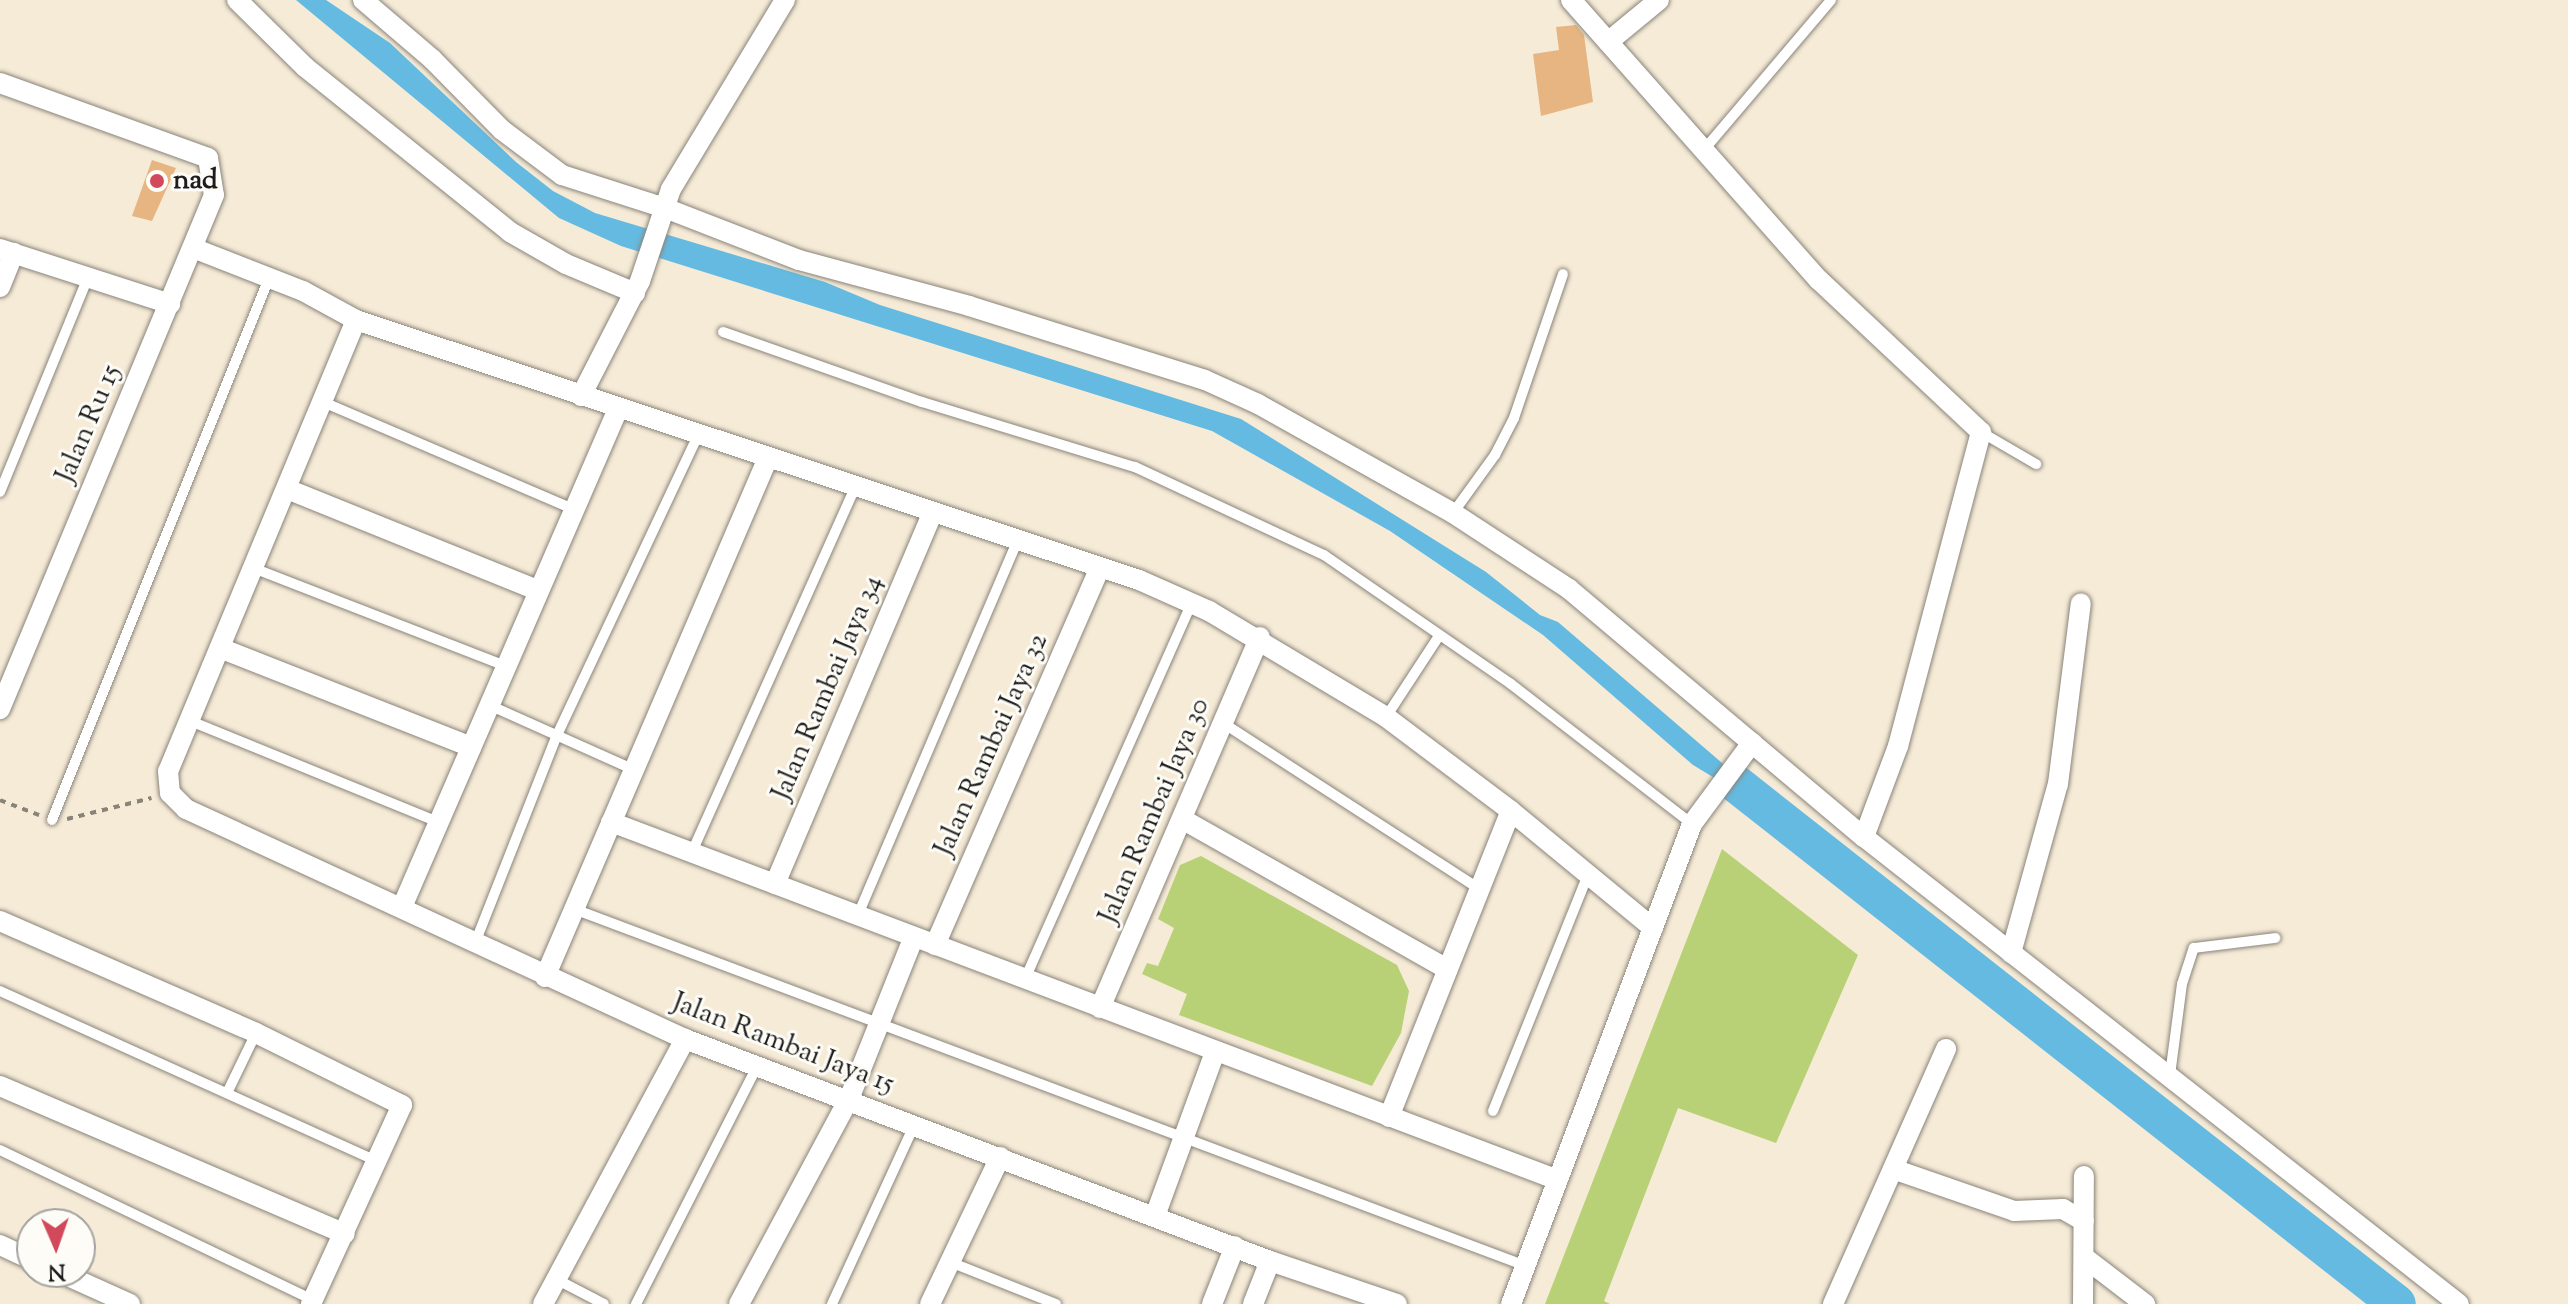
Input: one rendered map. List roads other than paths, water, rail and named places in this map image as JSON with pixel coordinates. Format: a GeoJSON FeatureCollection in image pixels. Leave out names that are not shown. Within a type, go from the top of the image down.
{"type":"FeatureCollection","features":[{"type":"Feature","properties":{"kind":"street"},"geometry":{"type":"LineString","coordinates":[[237,0],[305,67],[510,232],[566,264],[638,287]]}},
{"type":"Feature","properties":{"kind":"street"},"geometry":{"type":"LineString","coordinates":[[363,0],[532,156],[588,186],[662,217],[799,260],[969,306],[1205,380],[1258,404],[1453,513],[1569,589],[1747,749],[2170,1075],[2459,1304]]}},
{"type":"Feature","properties":{"kind":"street"},"geometry":{"type":"LineString","coordinates":[[581,396],[638,287],[671,189],[785,0]]}},
{"type":"Feature","properties":{"kind":"street"},"geometry":{"type":"LineString","coordinates":[[1571,0],[1829,291],[1981,432],[1898,746],[1864,837]]}},
{"type":"Feature","properties":{"kind":"street"},"geometry":{"type":"LineString","coordinates":[[1608,42],[1659,0]]}},
{"type":"Feature","properties":{"kind":"street","name":"Jalan Ru 15"},"geometry":{"type":"LineString","coordinates":[[0,83],[208,158],[214,195],[0,707]]}},
{"type":"Feature","properties":{"kind":"street"},"geometry":{"type":"LineString","coordinates":[[193,248],[269,278],[356,320],[932,515],[1100,567],[1192,603],[1260,637],[1386,717],[1511,811],[1653,928]]}},
{"type":"Feature","properties":{"kind":"street"},"geometry":{"type":"LineString","coordinates":[[0,287],[7,251],[170,304]]}},
{"type":"Feature","properties":{"kind":"street"},"geometry":{"type":"LineString","coordinates":[[188,720],[356,320]]}},
{"type":"Feature","properties":{"kind":"street"},"geometry":{"type":"LineString","coordinates":[[402,907],[571,508],[618,409]]}},
{"type":"Feature","properties":{"kind":"street"},"geometry":{"type":"LineString","coordinates":[[545,977],[767,460]]}},
{"type":"Feature","properties":{"kind":"street"},"geometry":{"type":"LineString","coordinates":[[287,489],[537,590]]}},
{"type":"Feature","properties":{"kind":"street","name":"Jalan Rambai Jaya 34"},"geometry":{"type":"LineString","coordinates":[[775,884],[932,515]]}},
{"type":"Feature","properties":{"kind":"street","name":"Jalan Rambai Jaya 32"},"geometry":{"type":"LineString","coordinates":[[935,945],[1100,567]]}},
{"type":"Feature","properties":{"kind":"street"},"geometry":{"type":"LineString","coordinates":[[2011,953],[2058,784],[2081,603]]}},
{"type":"Feature","properties":{"kind":"street","name":"Jalan Rambai Jaya 30"},"geometry":{"type":"LineString","coordinates":[[1100,1008],[1260,637]]}},
{"type":"Feature","properties":{"kind":"street"},"geometry":{"type":"LineString","coordinates":[[220,648],[471,747]]}},
{"type":"Feature","properties":{"kind":"street","name":"Jalan Rambai Jaya 15"},"geometry":{"type":"LineString","coordinates":[[188,720],[168,771],[170,793],[186,809],[249,840],[402,907],[475,945],[685,1039],[1270,1261],[1397,1304]]}},
{"type":"Feature","properties":{"kind":"street"},"geometry":{"type":"LineString","coordinates":[[1511,1304],[1692,824],[1703,804],[1747,749]]}},
{"type":"Feature","properties":{"kind":"street"},"geometry":{"type":"LineString","coordinates":[[1389,1117],[1511,811]]}},
{"type":"Feature","properties":{"kind":"street"},"geometry":{"type":"LineString","coordinates":[[1182,819],[1447,969]]}},
{"type":"Feature","properties":{"kind":"street"},"geometry":{"type":"LineString","coordinates":[[611,822],[913,939],[1558,1180]]}},
{"type":"Feature","properties":{"kind":"street"},"geometry":{"type":"LineString","coordinates":[[0,921],[256,1033],[402,1105],[380,1163],[312,1302]]}},
{"type":"Feature","properties":{"kind":"street"},"geometry":{"type":"LineString","coordinates":[[739,1304],[849,1099],[913,939]]}},
{"type":"Feature","properties":{"kind":"street"},"geometry":{"type":"LineString","coordinates":[[543,1304],[685,1039]]}},
{"type":"Feature","properties":{"kind":"street"},"geometry":{"type":"LineString","coordinates":[[1833,1304],[1946,1049]]}},
{"type":"Feature","properties":{"kind":"street"},"geometry":{"type":"LineString","coordinates":[[1155,1216],[1182,1135],[1215,1052]]}},
{"type":"Feature","properties":{"kind":"street"},"geometry":{"type":"LineString","coordinates":[[0,1086],[345,1234]]}},
{"type":"Feature","properties":{"kind":"street"},"geometry":{"type":"LineString","coordinates":[[930,1304],[1000,1157]]}},
{"type":"Feature","properties":{"kind":"street"},"geometry":{"type":"LineString","coordinates":[[1893,1169],[2014,1211],[2063,1209],[2084,1221]]}},
{"type":"Feature","properties":{"kind":"street"},"geometry":{"type":"LineString","coordinates":[[2083,1304],[2084,1176]]}},
{"type":"Feature","properties":{"kind":"street"},"geometry":{"type":"LineString","coordinates":[[1212,1304],[1235,1246]]}},
{"type":"Feature","properties":{"kind":"street"},"geometry":{"type":"LineString","coordinates":[[2085,1258],[2145,1304]]}},
{"type":"Feature","properties":{"kind":"street"},"geometry":{"type":"LineString","coordinates":[[1253,1304],[1270,1261]]}},
{"type":"Feature","properties":{"kind":"street"},"geometry":{"type":"LineString","coordinates":[[94,1288],[130,1304]]}},
{"type":"Feature","properties":{"kind":"lane"},"geometry":{"type":"LineString","coordinates":[[1702,151],[1831,0]]}},
{"type":"Feature","properties":{"kind":"lane"},"geometry":{"type":"LineString","coordinates":[[1453,513],[1495,455],[1514,418],[1563,274]]}},
{"type":"Feature","properties":{"kind":"lane"},"geometry":{"type":"LineString","coordinates":[[0,492],[88,277]]}},
{"type":"Feature","properties":{"kind":"lane"},"geometry":{"type":"LineString","coordinates":[[52,820],[269,278]]}},
{"type":"Feature","properties":{"kind":"lane"},"geometry":{"type":"LineString","coordinates":[[723,332],[922,402],[1135,467],[1324,555],[1511,684],[1692,824]]}},
{"type":"Feature","properties":{"kind":"lane"},"geometry":{"type":"LineString","coordinates":[[321,401],[571,508]]}},
{"type":"Feature","properties":{"kind":"lane"},"geometry":{"type":"LineString","coordinates":[[1981,432],[2036,464]]}},
{"type":"Feature","properties":{"kind":"lane"},"geometry":{"type":"LineString","coordinates":[[475,945],[557,735],[698,435]]}},
{"type":"Feature","properties":{"kind":"lane"},"geometry":{"type":"LineString","coordinates":[[692,852],[855,488]]}},
{"type":"Feature","properties":{"kind":"lane"},"geometry":{"type":"LineString","coordinates":[[857,917],[1018,540]]}},
{"type":"Feature","properties":{"kind":"lane"},"geometry":{"type":"LineString","coordinates":[[253,568],[506,666]]}},
{"type":"Feature","properties":{"kind":"lane"},"geometry":{"type":"LineString","coordinates":[[1025,979],[1192,603]]}},
{"type":"Feature","properties":{"kind":"lane"},"geometry":{"type":"LineString","coordinates":[[1386,717],[1439,636]]}},
{"type":"Feature","properties":{"kind":"lane"},"geometry":{"type":"LineString","coordinates":[[489,705],[634,770]]}},
{"type":"Feature","properties":{"kind":"lane"},"geometry":{"type":"LineString","coordinates":[[188,720],[438,822]]}},
{"type":"Feature","properties":{"kind":"lane"},"geometry":{"type":"LineString","coordinates":[[1223,723],[1480,889]]}},
{"type":"Feature","properties":{"kind":"lane"},"geometry":{"type":"LineString","coordinates":[[1493,1111],[1588,875]]}},
{"type":"Feature","properties":{"kind":"lane"},"geometry":{"type":"LineString","coordinates":[[574,909],[1526,1266]]}},
{"type":"Feature","properties":{"kind":"lane"},"geometry":{"type":"LineString","coordinates":[[2170,1075],[2182,984],[2194,948],[2275,938]]}},
{"type":"Feature","properties":{"kind":"lane"},"geometry":{"type":"LineString","coordinates":[[0,991],[228,1091],[380,1163]]}},
{"type":"Feature","properties":{"kind":"lane"},"geometry":{"type":"LineString","coordinates":[[228,1091],[256,1033]]}},
{"type":"Feature","properties":{"kind":"lane"},"geometry":{"type":"LineString","coordinates":[[636,1304],[758,1065]]}},
{"type":"Feature","properties":{"kind":"lane"},"geometry":{"type":"LineString","coordinates":[[832,1304],[915,1124]]}},
{"type":"Feature","properties":{"kind":"lane"},"geometry":{"type":"LineString","coordinates":[[0,1150],[312,1302]]}},
{"type":"Feature","properties":{"kind":"lane"},"geometry":{"type":"LineString","coordinates":[[950,1262],[1056,1304]]}},
{"type":"Feature","properties":{"kind":"lane"},"geometry":{"type":"LineString","coordinates":[[556,1278],[604,1304]]}},
{"type":"Feature","properties":{"kind":"water"},"geometry":{"type":"Polygon","coordinates":[[[296,0],[326,0],[390,43],[516,162],[553,191],[595,213],[825,282],[880,305],[1241,419],[1486,572],[1540,615],[1558,622],[1757,793],[1751,800],[1693,765],[1543,635],[1390,531],[1212,431],[621,246],[559,218],[296,0]]]}},
{"type":"Feature","properties":{"kind":"waterway"},"geometry":{"type":"LineString","coordinates":[[1735,783],[2397,1304]]}},
{"type":"Feature","properties":{"kind":"place","name":"nad"},"geometry":{"type":"Point","coordinates":[157,181]}}]}
